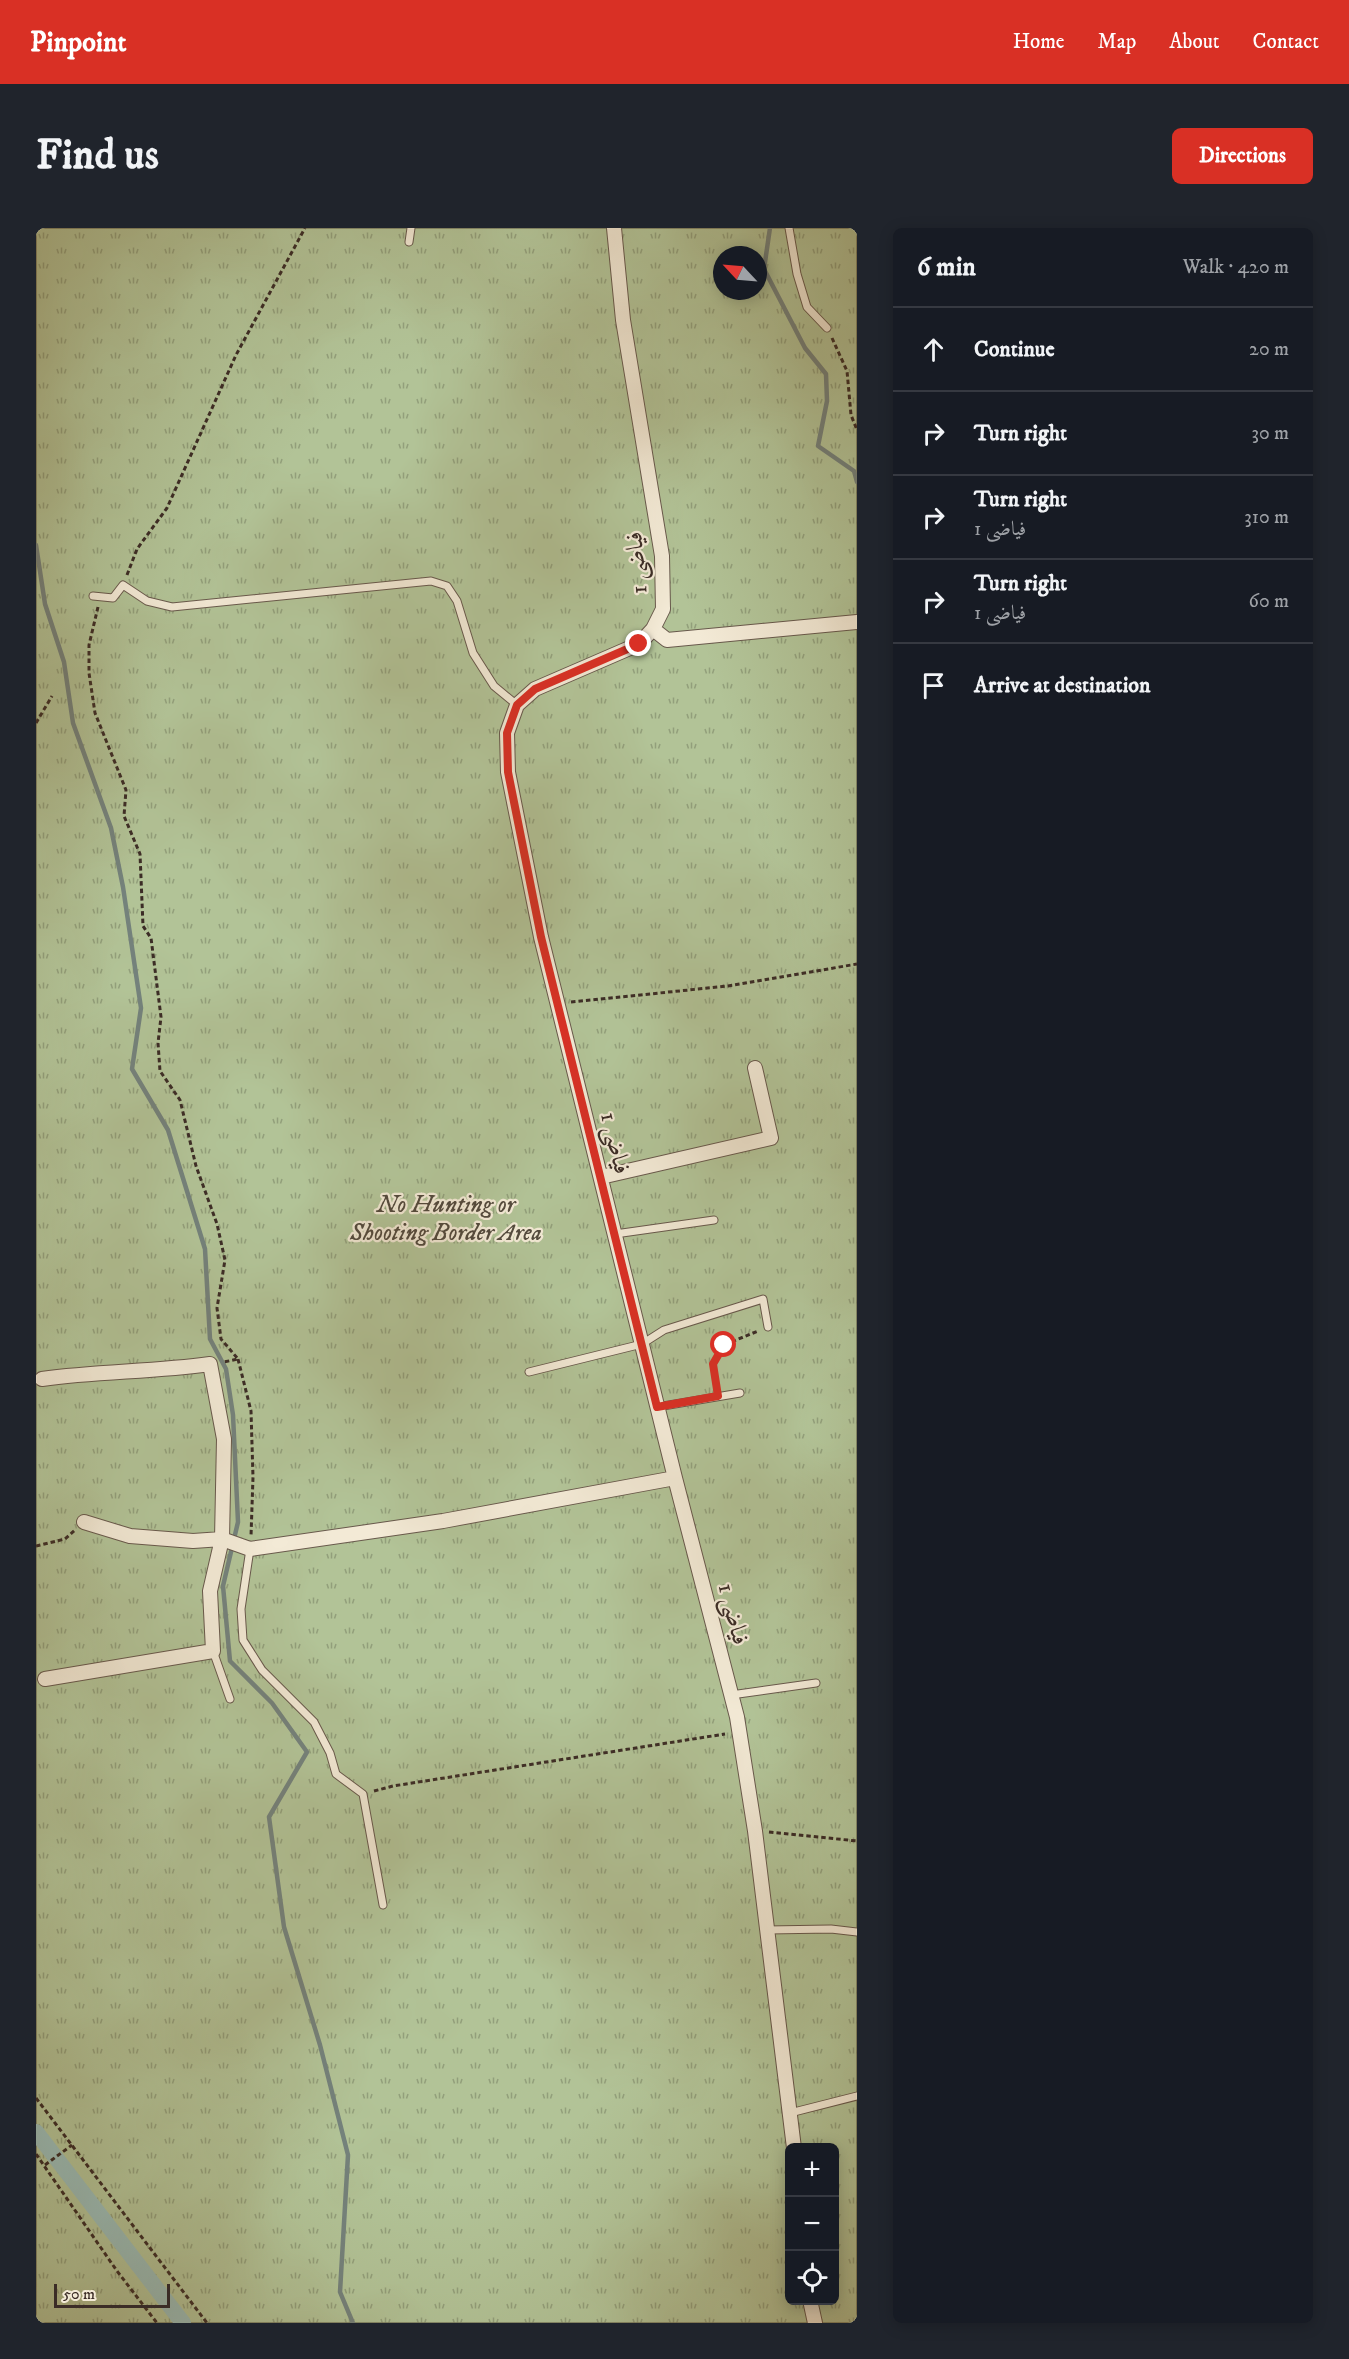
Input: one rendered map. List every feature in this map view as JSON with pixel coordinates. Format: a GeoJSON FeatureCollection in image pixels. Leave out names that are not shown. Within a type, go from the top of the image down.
{"type":"FeatureCollection","features":[{"type":"Feature","properties":{"kind":"street","name":"فیاضی 1"},"geometry":{"type":"LineString","coordinates":[[615,228],[623,320],[662,556],[663,609],[653,629],[639,644],[535,689],[517,705],[507,733],[508,772],[541,937],[739,1732],[755,1831],[793,2143]]}},
{"type":"Feature","properties":{"kind":"street"},"geometry":{"type":"LineString","coordinates":[[653,629],[667,640],[857,622]]}},
{"type":"Feature","properties":{"kind":"street"},"geometry":{"type":"LineString","coordinates":[[601,1177],[771,1138],[755,1068]]}},
{"type":"Feature","properties":{"kind":"street"},"geometry":{"type":"LineString","coordinates":[[42,1379],[90,1372],[160,1371],[210,1364],[224,1439],[224,1540],[210,1591],[213,1651],[45,1679]]}},
{"type":"Feature","properties":{"kind":"street"},"geometry":{"type":"LineString","coordinates":[[84,1522],[130,1536],[193,1541],[224,1540],[246,1547],[443,1521],[675,1478]]}},
{"type":"Feature","properties":{"kind":"street"},"geometry":{"type":"LineString","coordinates":[[811,2305],[814,2323]]}},
{"type":"Feature","properties":{"kind":"lane"},"geometry":{"type":"LineString","coordinates":[[409,242],[411,228]]}},
{"type":"Feature","properties":{"kind":"lane"},"geometry":{"type":"LineString","coordinates":[[789,228],[797,274],[807,307],[827,328]]}},
{"type":"Feature","properties":{"kind":"lane"},"geometry":{"type":"LineString","coordinates":[[97,596],[113,598],[123,585],[147,601],[172,607],[431,581],[447,586],[457,601],[473,653],[494,686],[517,705]]}},
{"type":"Feature","properties":{"kind":"lane"},"geometry":{"type":"LineString","coordinates":[[615,1234],[714,1220]]}},
{"type":"Feature","properties":{"kind":"lane"},"geometry":{"type":"LineString","coordinates":[[529,1372],[642,1344],[664,1330],[763,1299],[768,1327]]}},
{"type":"Feature","properties":{"kind":"lane"},"geometry":{"type":"LineString","coordinates":[[657,1407],[741,1393]]}},
{"type":"Feature","properties":{"kind":"lane"},"geometry":{"type":"LineString","coordinates":[[246,1547],[241,1609],[243,1640],[262,1670],[314,1722],[330,1752],[336,1774],[363,1794],[383,1905]]}},
{"type":"Feature","properties":{"kind":"lane"},"geometry":{"type":"LineString","coordinates":[[213,1651],[230,1699]]}},
{"type":"Feature","properties":{"kind":"lane"},"geometry":{"type":"LineString","coordinates":[[731,1695],[816,1683]]}},
{"type":"Feature","properties":{"kind":"lane"},"geometry":{"type":"LineString","coordinates":[[767,1930],[831,1929],[857,1932]]}},
{"type":"Feature","properties":{"kind":"lane"},"geometry":{"type":"LineString","coordinates":[[790,2114],[857,2096]]}},
{"type":"Feature","properties":{"kind":"path"},"geometry":{"type":"LineString","coordinates":[[123,585],[137,549],[167,508],[236,355],[305,228]]}},
{"type":"Feature","properties":{"kind":"path"},"geometry":{"type":"LineString","coordinates":[[827,328],[847,371],[851,415],[857,430]]}},
{"type":"Feature","properties":{"kind":"path"},"geometry":{"type":"LineString","coordinates":[[97,596],[89,645],[89,673],[95,713],[126,790],[124,816],[140,854],[143,926],[151,938],[161,1017],[158,1043],[160,1071],[180,1100],[196,1166],[217,1224],[225,1260],[217,1308],[221,1339],[238,1359],[251,1411],[253,1477],[246,1547]]}},
{"type":"Feature","properties":{"kind":"path"},"geometry":{"type":"LineString","coordinates":[[36,723],[52,696]]}},
{"type":"Feature","properties":{"kind":"path"},"geometry":{"type":"LineString","coordinates":[[558,1003],[728,986],[857,964]]}},
{"type":"Feature","properties":{"kind":"path"},"geometry":{"type":"LineString","coordinates":[[718,1396],[713,1364],[724,1345],[768,1327]]}},
{"type":"Feature","properties":{"kind":"path"},"geometry":{"type":"LineString","coordinates":[[231,1360],[238,1359]]}},
{"type":"Feature","properties":{"kind":"path"},"geometry":{"type":"LineString","coordinates":[[36,1546],[65,1539],[84,1522]]}},
{"type":"Feature","properties":{"kind":"path"},"geometry":{"type":"LineString","coordinates":[[363,1794],[393,1786],[739,1732]]}},
{"type":"Feature","properties":{"kind":"path"},"geometry":{"type":"LineString","coordinates":[[755,1831],[857,1841]]}},
{"type":"Feature","properties":{"kind":"path"},"geometry":{"type":"LineString","coordinates":[[36,2098],[207,2323]]}},
{"type":"Feature","properties":{"kind":"path"},"geometry":{"type":"LineString","coordinates":[[45,2165],[72,2145]]}},
{"type":"Feature","properties":{"kind":"path"},"geometry":{"type":"LineString","coordinates":[[36,2154],[117,2271],[157,2323]]}},
{"type":"Feature","properties":{"kind":"green space","name":"No Hunting or Shooting Border Area"},"geometry":{"type":"Polygon","coordinates":[[[36,228],[857,228],[857,2323],[36,2323],[36,228]]]}},
{"type":"Feature","properties":{"kind":"waterway"},"geometry":{"type":"LineString","coordinates":[[770,228],[764,269],[805,348],[826,374],[827,401],[818,446],[854,471],[857,482]]}},
{"type":"Feature","properties":{"kind":"waterway"},"geometry":{"type":"LineString","coordinates":[[36,545],[45,604],[64,662],[73,723],[111,828],[123,887],[141,1008],[132,1069],[168,1130],[205,1249],[210,1339],[226,1369],[233,1415],[238,1522],[223,1586],[230,1661],[272,1703],[307,1752],[269,1817],[284,1927],[320,2045],[348,2155],[340,2292],[353,2323]]}},
{"type":"Feature","properties":{"kind":"waterway"},"geometry":{"type":"LineString","coordinates":[[36,2132],[183,2323]]}},
{"type":"Feature","properties":{"kind":"route"},"geometry":{"type":"LineString","coordinates":[[639,644],[535,689],[517,705],[507,733],[508,772],[541,937],[657,1407],[718,1396],[713,1364],[724,1345]]}}]}
